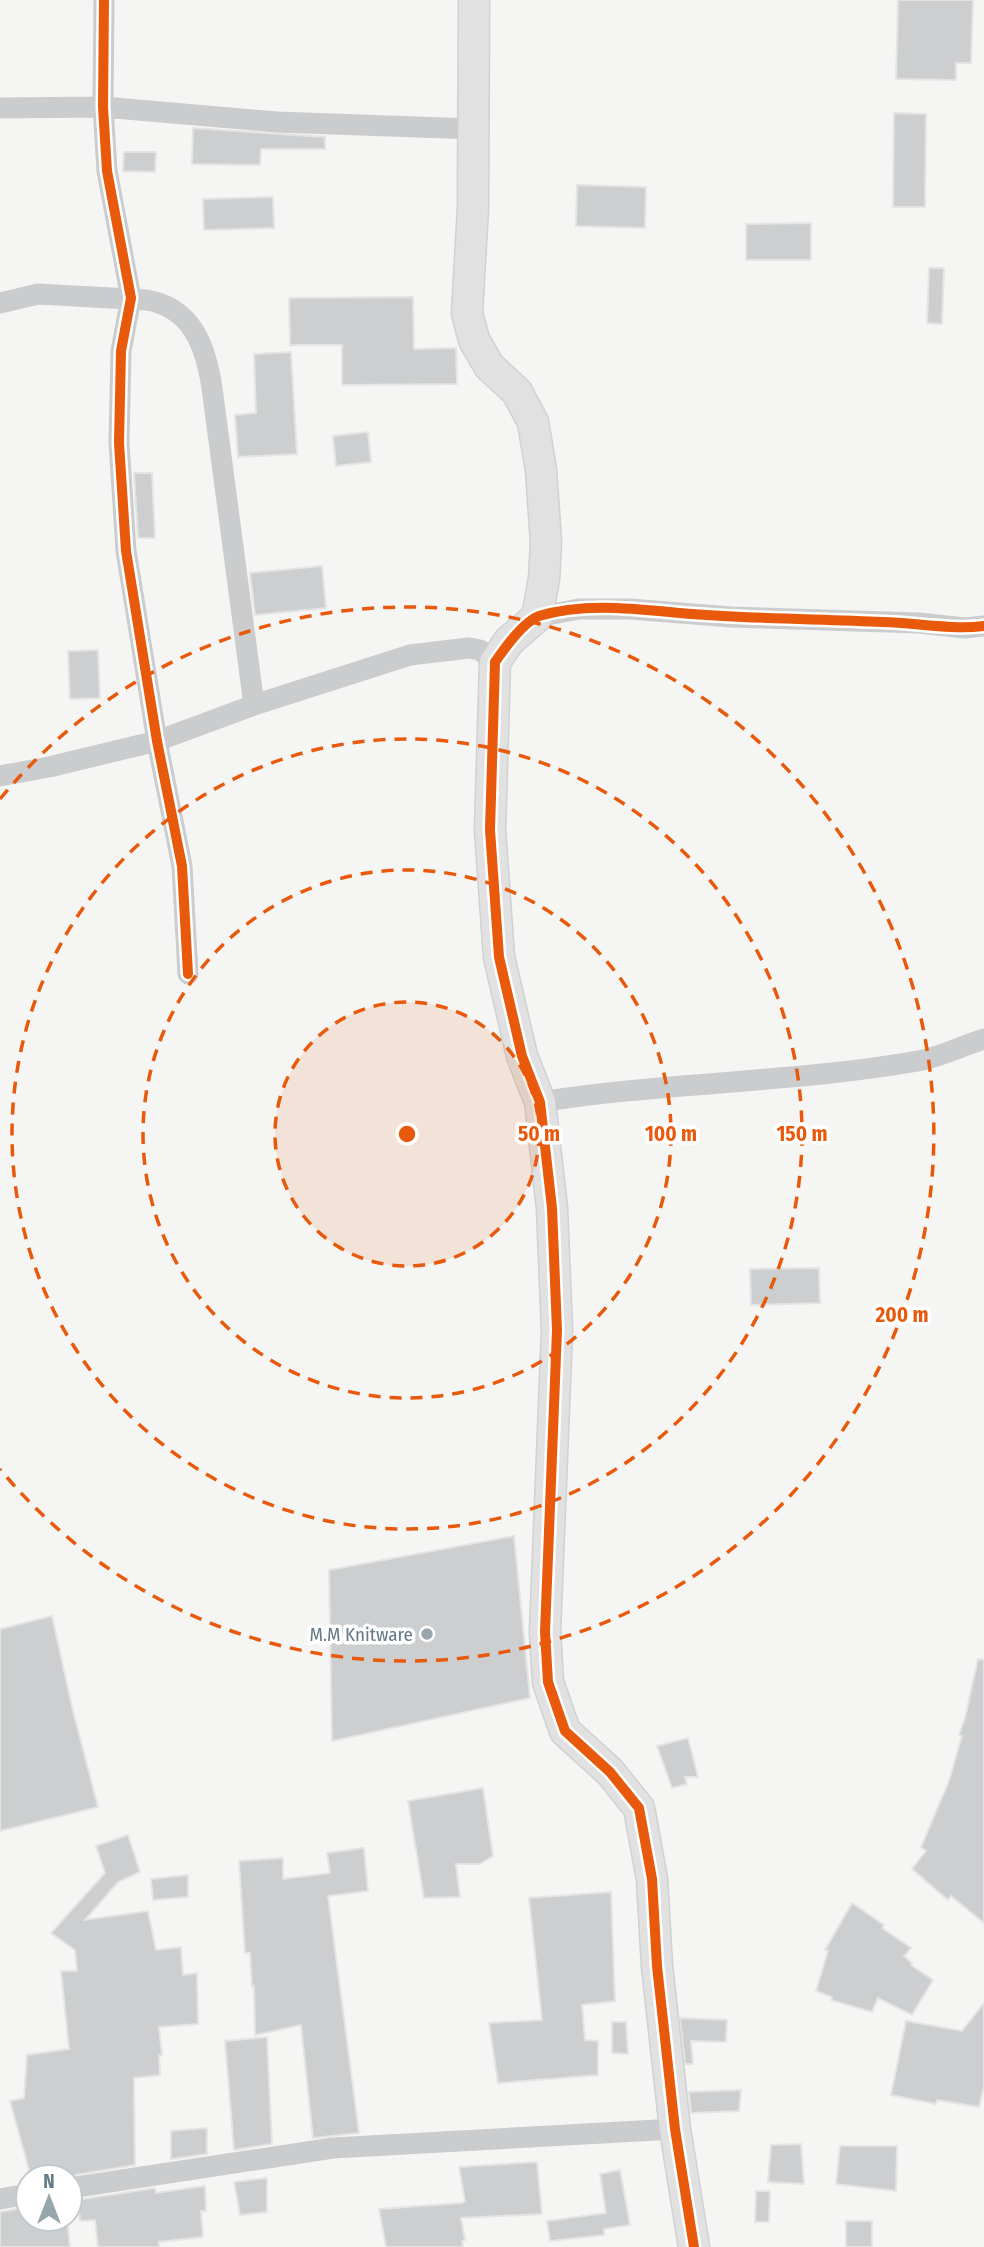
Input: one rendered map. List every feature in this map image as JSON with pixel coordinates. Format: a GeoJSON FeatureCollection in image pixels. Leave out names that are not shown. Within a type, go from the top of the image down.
{"type":"FeatureCollection","features":[{"type":"Feature","properties":{"kind":"street"},"geometry":{"type":"LineString","coordinates":[[104,0],[103,107],[107,171],[131,298],[121,351],[119,443],[126,551],[157,741],[182,866],[188,974]]}},
{"type":"Feature","properties":{"kind":"street"},"geometry":{"type":"LineString","coordinates":[[474,0],[473,208],[467,313],[474,340],[489,366],[517,392],[533,422],[541,470],[546,542],[544,579],[537,617]]}},
{"type":"Feature","properties":{"kind":"street"},"geometry":{"type":"LineString","coordinates":[[0,108],[103,107],[277,122],[473,130]]}},
{"type":"Feature","properties":{"kind":"street"},"geometry":{"type":"LineString","coordinates":[[0,303],[38,294],[131,298],[163,303],[199,335],[208,360],[254,705]]}},
{"type":"Feature","properties":{"kind":"street"},"geometry":{"type":"LineString","coordinates":[[694,2247],[675,2129],[657,1966],[652,1879],[639,1808],[610,1772],[565,1731],[548,1682],[545,1632],[557,1330],[552,1208],[540,1102],[522,1056],[499,957],[491,831],[495,662],[509,641],[537,617],[579,609],[919,623],[965,628],[984,626]]}},
{"type":"Feature","properties":{"kind":"street"},"geometry":{"type":"LineString","coordinates":[[0,776],[157,741],[254,705],[410,655],[469,648],[480,650],[495,662]]}},
{"type":"Feature","properties":{"kind":"street"},"geometry":{"type":"LineString","coordinates":[[540,1102],[591,1094],[764,1080],[920,1060],[984,1040]]}},
{"type":"Feature","properties":{"kind":"street"},"geometry":{"type":"LineString","coordinates":[[84,2186],[332,2148],[675,2129]]}},
{"type":"Feature","properties":{"kind":"building"},"geometry":{"type":"Polygon","coordinates":[[[898,0],[973,0],[971,63],[956,63],[956,80],[896,79],[898,0]]]}},
{"type":"Feature","properties":{"kind":"building"},"geometry":{"type":"Polygon","coordinates":[[[894,113],[926,114],[925,207],[893,207],[894,113]]]}},
{"type":"Feature","properties":{"kind":"building"},"geometry":{"type":"Polygon","coordinates":[[[193,128],[325,137],[325,149],[261,149],[260,165],[192,164],[193,128]]]}},
{"type":"Feature","properties":{"kind":"building"},"geometry":{"type":"Polygon","coordinates":[[[124,152],[156,152],[155,172],[123,171],[124,152]]]}},
{"type":"Feature","properties":{"kind":"building"},"geometry":{"type":"Polygon","coordinates":[[[577,185],[646,187],[645,228],[576,226],[577,185]]]}},
{"type":"Feature","properties":{"kind":"building"},"geometry":{"type":"Polygon","coordinates":[[[273,197],[274,228],[204,230],[203,199],[273,197]]]}},
{"type":"Feature","properties":{"kind":"building"},"geometry":{"type":"Polygon","coordinates":[[[811,223],[811,260],[746,260],[746,224],[811,223]]]}},
{"type":"Feature","properties":{"kind":"building"},"geometry":{"type":"Polygon","coordinates":[[[929,268],[944,268],[942,324],[927,323],[929,268]]]}},
{"type":"Feature","properties":{"kind":"building"},"geometry":{"type":"Polygon","coordinates":[[[413,297],[414,349],[456,348],[457,384],[342,385],[342,345],[290,345],[289,298],[413,297]]]}},
{"type":"Feature","properties":{"kind":"building"},"geometry":{"type":"Polygon","coordinates":[[[291,352],[297,454],[238,457],[235,415],[256,413],[254,354],[291,352]]]}},
{"type":"Feature","properties":{"kind":"building"},"geometry":{"type":"Polygon","coordinates":[[[368,432],[371,462],[336,466],[333,436],[368,432]]]}},
{"type":"Feature","properties":{"kind":"building"},"geometry":{"type":"Polygon","coordinates":[[[134,473],[152,473],[155,538],[138,538],[134,473]]]}},
{"type":"Feature","properties":{"kind":"building"},"geometry":{"type":"Polygon","coordinates":[[[322,566],[326,608],[255,615],[250,573],[322,566]]]}},
{"type":"Feature","properties":{"kind":"building"},"geometry":{"type":"Polygon","coordinates":[[[98,650],[100,698],[70,699],[68,651],[98,650]]]}},
{"type":"Feature","properties":{"kind":"building"},"geometry":{"type":"Polygon","coordinates":[[[819,1268],[820,1303],[751,1305],[750,1269],[819,1268]]]}},
{"type":"Feature","properties":{"kind":"building","name":"M.M Knitware"},"geometry":{"type":"Polygon","coordinates":[[[514,1536],[530,1698],[332,1741],[329,1570],[514,1536]]]}},
{"type":"Feature","properties":{"kind":"building"},"geometry":{"type":"Polygon","coordinates":[[[52,1616],[98,1807],[0,1831],[0,1629],[52,1616]]]}},
{"type":"Feature","properties":{"kind":"building"},"geometry":{"type":"Polygon","coordinates":[[[978,1659],[984,1660],[984,1923],[951,1896],[948,1900],[912,1869],[926,1851],[921,1847],[949,1781],[962,1736],[959,1735],[978,1659]]]}},
{"type":"Feature","properties":{"kind":"building"},"geometry":{"type":"Polygon","coordinates":[[[688,1738],[698,1777],[685,1777],[687,1784],[672,1788],[657,1746],[688,1738]]]}},
{"type":"Feature","properties":{"kind":"building"},"geometry":{"type":"Polygon","coordinates":[[[483,1788],[493,1856],[480,1864],[456,1864],[460,1897],[424,1898],[408,1801],[483,1788]]]}},
{"type":"Feature","properties":{"kind":"building"},"geometry":{"type":"Polygon","coordinates":[[[128,1835],[140,1872],[118,1882],[85,1920],[148,1911],[156,1950],[181,1947],[183,1975],[197,1973],[198,2024],[159,2027],[162,2055],[159,2055],[160,2075],[134,2078],[135,2165],[84,2174],[84,2163],[27,2163],[10,2101],[24,2098],[27,2055],[69,2049],[61,1971],[77,1971],[75,1950],[51,1933],[105,1873],[96,1846],[128,1835]]]}},
{"type":"Feature","properties":{"kind":"building"},"geometry":{"type":"Polygon","coordinates":[[[364,1848],[368,1891],[328,1896],[359,2133],[313,2138],[301,2025],[255,2035],[254,1986],[252,1987],[250,1953],[245,1953],[239,1861],[283,1858],[283,1879],[330,1873],[327,1853],[364,1848]]]}},
{"type":"Feature","properties":{"kind":"building"},"geometry":{"type":"Polygon","coordinates":[[[188,1875],[188,1897],[153,1900],[151,1879],[188,1875]]]}},
{"type":"Feature","properties":{"kind":"building"},"geometry":{"type":"Polygon","coordinates":[[[611,1892],[615,2001],[582,2005],[585,2040],[598,2041],[598,2075],[498,2083],[489,2023],[542,2020],[529,1898],[611,1892]]]}},
{"type":"Feature","properties":{"kind":"building"},"geometry":{"type":"Polygon","coordinates":[[[852,1903],[911,1948],[904,1956],[911,1965],[933,1980],[912,2015],[878,1998],[872,2012],[831,2000],[832,1997],[816,1991],[828,1951],[825,1950],[852,1903]]]}},
{"type":"Feature","properties":{"kind":"building"},"geometry":{"type":"Polygon","coordinates":[[[984,2003],[984,2086],[979,2107],[937,2100],[936,2104],[891,2095],[906,2021],[962,2031],[984,2003]]]}},
{"type":"Feature","properties":{"kind":"building"},"geometry":{"type":"Polygon","coordinates":[[[680,2018],[727,2020],[726,2042],[691,2041],[693,2064],[685,2064],[680,2018]]]}},
{"type":"Feature","properties":{"kind":"building"},"geometry":{"type":"Polygon","coordinates":[[[612,2022],[626,2022],[628,2054],[612,2053],[612,2022]]]}},
{"type":"Feature","properties":{"kind":"building"},"geometry":{"type":"Polygon","coordinates":[[[267,2037],[272,2144],[234,2150],[225,2041],[267,2037]]]}},
{"type":"Feature","properties":{"kind":"building"},"geometry":{"type":"Polygon","coordinates":[[[741,2090],[739,2111],[691,2113],[689,2092],[741,2090]]]}},
{"type":"Feature","properties":{"kind":"building"},"geometry":{"type":"Polygon","coordinates":[[[207,2128],[207,2154],[171,2159],[171,2131],[207,2128]]]}},
{"type":"Feature","properties":{"kind":"building"},"geometry":{"type":"Polygon","coordinates":[[[801,2144],[804,2184],[768,2182],[771,2145],[801,2144]]]}},
{"type":"Feature","properties":{"kind":"building"},"geometry":{"type":"Polygon","coordinates":[[[840,2146],[897,2146],[896,2191],[836,2184],[840,2146]]]}},
{"type":"Feature","properties":{"kind":"building"},"geometry":{"type":"Polygon","coordinates":[[[537,2162],[542,2214],[461,2218],[465,2240],[462,2241],[463,2247],[386,2247],[379,2209],[462,2203],[465,2201],[459,2167],[537,2162]]]}},
{"type":"Feature","properties":{"kind":"building"},"geometry":{"type":"Polygon","coordinates":[[[620,2170],[630,2225],[604,2229],[604,2235],[550,2241],[547,2221],[606,2213],[600,2174],[620,2170]]]}},
{"type":"Feature","properties":{"kind":"building"},"geometry":{"type":"Polygon","coordinates":[[[267,2178],[267,2212],[240,2215],[234,2182],[267,2178]]]}},
{"type":"Feature","properties":{"kind":"building"},"geometry":{"type":"Polygon","coordinates":[[[205,2186],[206,2211],[201,2211],[203,2237],[159,2242],[159,2247],[98,2247],[95,2220],[84,2221],[84,2199],[155,2188],[156,2193],[205,2186]]]}},
{"type":"Feature","properties":{"kind":"building"},"geometry":{"type":"Polygon","coordinates":[[[756,2191],[770,2191],[769,2222],[755,2222],[756,2191]]]}},
{"type":"Feature","properties":{"kind":"building"},"geometry":{"type":"Polygon","coordinates":[[[14,2210],[14,2233],[68,2233],[70,2247],[0,2247],[0,2212],[14,2210]]]}},
{"type":"Feature","properties":{"kind":"building"},"geometry":{"type":"Polygon","coordinates":[[[846,2221],[872,2221],[872,2247],[846,2247],[846,2221]]]}},
{"type":"Feature","properties":{"kind":"cycle path"},"geometry":{"type":"LineString","coordinates":[[104,0],[103,107],[107,171],[131,298],[121,351],[119,443],[126,551],[157,741],[182,866],[188,974]]}},
{"type":"Feature","properties":{"kind":"cycle path"},"geometry":{"type":"LineString","coordinates":[[694,2247],[675,2129],[657,1966],[652,1879],[639,1808],[610,1772],[565,1731],[548,1682],[545,1632],[557,1330],[552,1208],[540,1102],[522,1056],[499,957],[490,830],[495,662],[515,636],[533,619],[557,611],[576,609],[616,608],[740,617],[947,627],[984,626]]}},
{"type":"Feature","properties":{"kind":"place","name":"M.M Knitware"},"geometry":{"type":"Point","coordinates":[427,1634]}}]}
